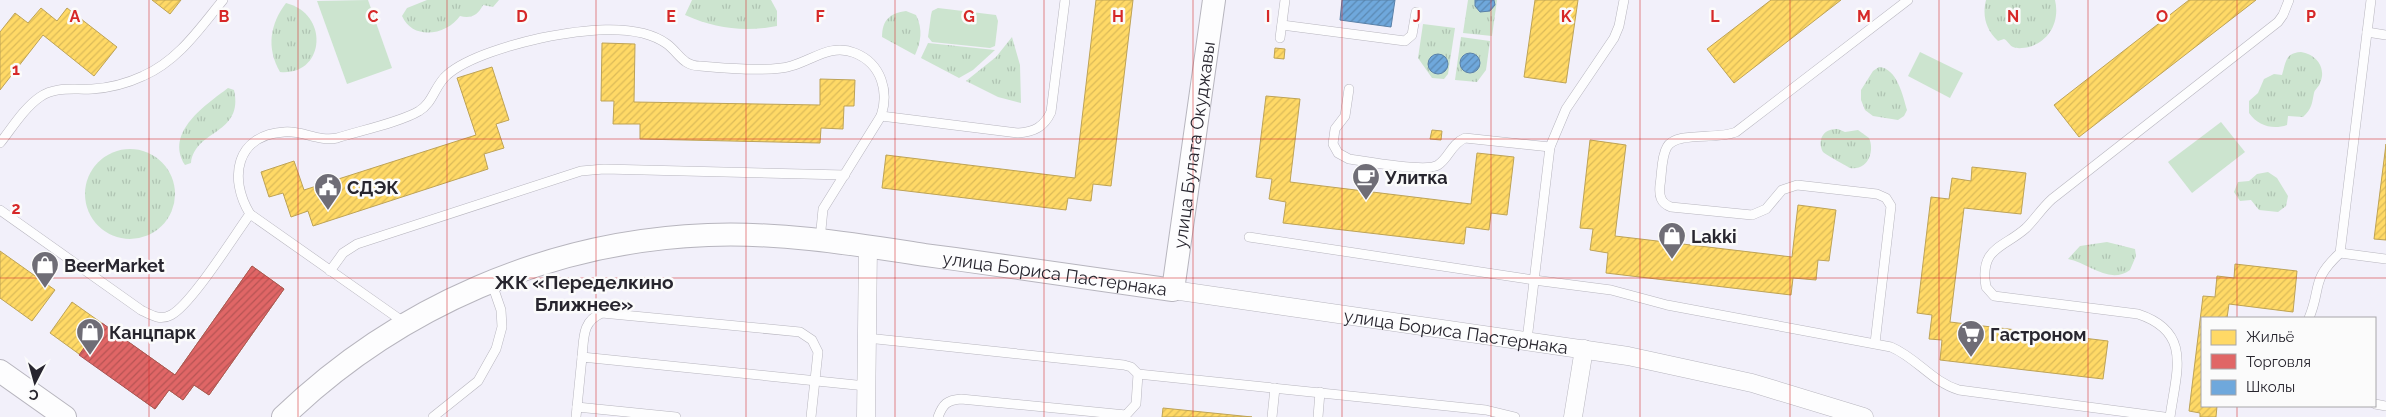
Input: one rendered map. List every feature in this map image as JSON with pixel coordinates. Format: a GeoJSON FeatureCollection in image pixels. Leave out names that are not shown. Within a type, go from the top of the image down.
{"type":"FeatureCollection","features":[{"type":"Feature","properties":{"kind":"street","name":"улица Булата Окуджавы"},"geometry":{"type":"LineString","coordinates":[[1173,290],[1214,0]]}},
{"type":"Feature","properties":{"kind":"street","name":"улица Бориса Пастернака"},"geometry":{"type":"LineString","coordinates":[[283,417],[342,366],[405,324],[491,281],[552,260],[646,240],[710,235],[774,236],[868,246],[1527,340],[1678,366],[1744,382],[1864,417]]}},
{"type":"Feature","properties":{"kind":"street"},"geometry":{"type":"LineString","coordinates":[[866,417],[868,246]]}},
{"type":"Feature","properties":{"kind":"street"},"geometry":{"type":"LineString","coordinates":[[1573,417],[1584,349]]}},
{"type":"Feature","properties":{"kind":"street"},"geometry":{"type":"LineString","coordinates":[[0,371],[65,417]]}},
{"type":"Feature","properties":{"kind":"lane"},"geometry":{"type":"LineString","coordinates":[[0,143],[31,104],[40,96],[61,89],[91,89],[122,84],[157,69],[189,41],[223,0]]}},
{"type":"Feature","properties":{"kind":"lane"},"geometry":{"type":"LineString","coordinates":[[881,116],[1018,133],[1037,129],[1048,119],[1051,112],[1066,0]]}},
{"type":"Feature","properties":{"kind":"lane"},"geometry":{"type":"LineString","coordinates":[[1280,38],[1285,0]]}},
{"type":"Feature","properties":{"kind":"lane"},"geometry":{"type":"LineString","coordinates":[[1527,340],[1550,147],[1566,109],[1614,38],[1619,26],[1624,0]]}},
{"type":"Feature","properties":{"kind":"lane"},"geometry":{"type":"LineString","coordinates":[[1874,342],[1891,206],[1886,198],[1877,194],[1797,185],[1782,190],[1762,212],[1746,216],[1671,207],[1661,199],[1660,190],[1664,153],[1672,141],[1684,137],[1720,137],[1736,132],[1908,0]]}},
{"type":"Feature","properties":{"kind":"lane"},"geometry":{"type":"LineString","coordinates":[[2170,417],[2177,354],[2174,340],[2166,328],[2155,320],[2138,314],[1994,296],[1986,287],[1987,265],[1990,256],[2000,244],[2025,229],[2052,199],[2278,22],[2289,0]]}},
{"type":"Feature","properties":{"kind":"lane"},"geometry":{"type":"LineString","coordinates":[[2309,317],[2318,280],[2326,266],[2340,253],[2372,0]]}},
{"type":"Feature","properties":{"kind":"lane"},"geometry":{"type":"LineString","coordinates":[[1282,25],[1405,41],[1412,35],[1416,12]]}},
{"type":"Feature","properties":{"kind":"lane"},"geometry":{"type":"LineString","coordinates":[[405,324],[250,214],[242,201],[237,184],[238,169],[243,156],[254,142],[269,134],[286,131],[331,140],[416,113],[427,105],[440,83],[451,72],[474,60],[506,48],[559,35],[586,31],[624,30],[667,44],[684,61],[698,66],[784,68],[820,53],[838,50],[855,53],[870,62],[879,73],[884,87],[885,102],[881,116],[823,209],[820,240]]}},
{"type":"Feature","properties":{"kind":"lane"},"geometry":{"type":"LineString","coordinates":[[2368,32],[2386,35]]}},
{"type":"Feature","properties":{"kind":"lane"},"geometry":{"type":"LineString","coordinates":[[1348,89],[1345,116],[1335,129],[1333,144],[1338,153],[1349,159],[1425,168],[1440,164],[1454,144],[1465,138],[1550,147]]}},
{"type":"Feature","properties":{"kind":"lane"},"geometry":{"type":"LineString","coordinates":[[330,271],[343,252],[357,244],[581,171],[604,169],[845,175]]}},
{"type":"Feature","properties":{"kind":"lane"},"geometry":{"type":"LineString","coordinates":[[0,210],[141,310],[156,317],[164,318],[170,316],[186,303],[250,214]]}},
{"type":"Feature","properties":{"kind":"lane"},"geometry":{"type":"LineString","coordinates":[[1249,237],[1611,290],[1667,305],[1874,342],[1903,352],[1945,385],[1959,390],[2164,417]]}},
{"type":"Feature","properties":{"kind":"lane"},"geometry":{"type":"LineString","coordinates":[[2340,253],[2386,258]]}},
{"type":"Feature","properties":{"kind":"lane"},"geometry":{"type":"LineString","coordinates":[[433,417],[478,381],[496,349],[502,327],[501,310],[491,281]]}},
{"type":"Feature","properties":{"kind":"lane"},"geometry":{"type":"LineString","coordinates":[[576,417],[585,326],[594,316],[602,313],[800,332],[812,340],[818,352],[811,417]]}},
{"type":"Feature","properties":{"kind":"lane"},"geometry":{"type":"LineString","coordinates":[[867,338],[1124,365],[1131,367],[1138,374],[1486,410],[1515,417]]}},
{"type":"Feature","properties":{"kind":"lane"},"geometry":{"type":"LineString","coordinates":[[582,357],[866,386]]}},
{"type":"Feature","properties":{"kind":"lane"},"geometry":{"type":"LineString","coordinates":[[938,417],[943,405],[950,400],[1120,416],[1126,414],[1136,404],[1138,374]]}},
{"type":"Feature","properties":{"kind":"lane"},"geometry":{"type":"LineString","coordinates":[[1272,417],[1275,388]]}},
{"type":"Feature","properties":{"kind":"lane"},"geometry":{"type":"LineString","coordinates":[[1318,417],[1320,392]]}},
{"type":"Feature","properties":{"kind":"lane"},"geometry":{"type":"LineString","coordinates":[[577,407],[676,417]]}},
{"type":"Feature","properties":{"kind":"green space"},"geometry":{"type":"Polygon","coordinates":[[[368,0],[392,68],[347,84],[317,1],[368,0]]]}},
{"type":"Feature","properties":{"kind":"green space"},"geometry":{"type":"Polygon","coordinates":[[[427,0],[499,0],[493,7],[483,5],[474,15],[468,17],[460,16],[447,28],[439,31],[422,32],[407,24],[402,16],[407,8],[427,0]]]}},
{"type":"Feature","properties":{"kind":"green space"},"geometry":{"type":"Polygon","coordinates":[[[692,0],[771,0],[777,11],[777,26],[742,29],[719,26],[697,20],[685,15],[692,0]]]}},
{"type":"Feature","properties":{"kind":"green space"},"geometry":{"type":"Polygon","coordinates":[[[1468,0],[1497,0],[1492,36],[1463,33],[1468,0]]]}},
{"type":"Feature","properties":{"kind":"green space"},"geometry":{"type":"Polygon","coordinates":[[[1986,0],[2055,0],[2055,23],[2043,40],[2027,47],[2015,48],[2004,39],[1998,41],[1990,32],[1984,12],[1986,0]]]}},
{"type":"Feature","properties":{"kind":"green space"},"geometry":{"type":"Polygon","coordinates":[[[286,3],[300,9],[310,19],[315,31],[316,43],[313,55],[306,64],[295,71],[280,72],[273,54],[272,36],[276,19],[286,3]]]}},
{"type":"Feature","properties":{"kind":"green space"},"geometry":{"type":"Polygon","coordinates":[[[938,8],[996,15],[998,21],[995,46],[990,48],[932,42],[928,37],[931,15],[932,11],[938,8]]]}},
{"type":"Feature","properties":{"kind":"green space"},"geometry":{"type":"Polygon","coordinates":[[[906,11],[916,15],[920,25],[920,40],[915,55],[882,37],[882,31],[888,18],[906,11]]]}},
{"type":"Feature","properties":{"kind":"green space"},"geometry":{"type":"Polygon","coordinates":[[[1423,24],[1455,28],[1448,74],[1444,79],[1432,78],[1418,58],[1423,24]]]}},
{"type":"Feature","properties":{"kind":"green space"},"geometry":{"type":"Polygon","coordinates":[[[1012,37],[1020,65],[1021,103],[998,97],[966,81],[996,57],[1012,37]]]}},
{"type":"Feature","properties":{"kind":"green space"},"geometry":{"type":"Polygon","coordinates":[[[1461,37],[1490,41],[1486,70],[1477,82],[1455,80],[1461,37]]]}},
{"type":"Feature","properties":{"kind":"green space"},"geometry":{"type":"Polygon","coordinates":[[[928,43],[995,50],[973,70],[959,78],[921,58],[928,43]]]}},
{"type":"Feature","properties":{"kind":"green space"},"geometry":{"type":"Polygon","coordinates":[[[1920,52],[1963,73],[1950,98],[1908,76],[1920,52]]]}},
{"type":"Feature","properties":{"kind":"green space"},"geometry":{"type":"Polygon","coordinates":[[[2301,52],[2315,59],[2319,63],[2322,72],[2322,77],[2310,109],[2303,117],[2288,116],[2287,125],[2271,127],[2261,124],[2249,113],[2249,101],[2258,93],[2264,79],[2274,74],[2282,75],[2289,56],[2301,52]]]}},
{"type":"Feature","properties":{"kind":"green space"},"geometry":{"type":"Polygon","coordinates":[[[1879,67],[1890,72],[1895,77],[1901,91],[1907,110],[1904,116],[1898,120],[1873,116],[1865,110],[1861,100],[1861,90],[1873,71],[1879,67]]]}},
{"type":"Feature","properties":{"kind":"green space"},"geometry":{"type":"Polygon","coordinates":[[[228,88],[234,90],[235,105],[232,116],[226,124],[201,144],[194,152],[191,163],[185,165],[180,153],[180,141],[184,130],[209,102],[228,88]]]}},
{"type":"Feature","properties":{"kind":"green space"},"geometry":{"type":"Polygon","coordinates":[[[2221,122],[2245,152],[2192,193],[2168,162],[2221,122]]]}},
{"type":"Feature","properties":{"kind":"green space"},"geometry":{"type":"Polygon","coordinates":[[[1838,129],[1845,132],[1858,130],[1869,138],[1871,149],[1866,163],[1856,168],[1850,168],[1823,152],[1821,139],[1828,130],[1838,129]]]}},
{"type":"Feature","properties":{"kind":"green space"},"geometry":{"type":"Polygon","coordinates":[[[130,149],[139,150],[155,157],[167,169],[174,185],[174,203],[167,219],[155,231],[139,238],[130,239],[121,238],[105,231],[93,219],[86,203],[85,194],[86,185],[93,169],[105,157],[121,150],[130,149]]]}},
{"type":"Feature","properties":{"kind":"green space"},"geometry":{"type":"Polygon","coordinates":[[[2268,172],[2277,178],[2288,196],[2286,206],[2278,212],[2259,210],[2251,200],[2240,201],[2234,192],[2238,182],[2249,181],[2257,174],[2268,172]]]}},
{"type":"Feature","properties":{"kind":"green space"},"geometry":{"type":"Polygon","coordinates":[[[2107,242],[2135,249],[2136,256],[2130,270],[2122,274],[2107,274],[2068,259],[2080,246],[2107,242]]]}},
{"type":"Feature","properties":{"kind":"building: Жильё"},"geometry":{"type":"Polygon","coordinates":[[[152,0],[181,0],[170,14],[152,0]]]}},
{"type":"Feature","properties":{"kind":"building: Жильё"},"geometry":{"type":"Polygon","coordinates":[[[1096,0],[1133,0],[1111,186],[1093,184],[1091,201],[1068,198],[1066,210],[882,188],[886,155],[1075,178],[1096,0]]]}},
{"type":"Feature","properties":{"kind":"building: Жильё"},"geometry":{"type":"Polygon","coordinates":[[[1535,0],[1578,0],[1566,83],[1524,77],[1535,0]]]}},
{"type":"Feature","properties":{"kind":"building: Жильё"},"geometry":{"type":"Polygon","coordinates":[[[1771,0],[1841,0],[1734,83],[1707,49],[1771,0]]]}},
{"type":"Feature","properties":{"kind":"building: Жильё"},"geometry":{"type":"Polygon","coordinates":[[[2189,0],[2256,0],[2079,137],[2054,105],[2189,0]]]}},
{"type":"Feature","properties":{"kind":"building: Жильё"},"geometry":{"type":"Polygon","coordinates":[[[41,8],[57,21],[67,8],[117,47],[94,76],[43,35],[0,90],[0,32],[15,13],[28,23],[41,8]]]}},
{"type":"Feature","properties":{"kind":"building: Жильё"},"geometry":{"type":"Polygon","coordinates":[[[602,43],[635,44],[634,102],[820,105],[820,79],[855,80],[854,106],[844,106],[843,129],[821,128],[820,143],[640,139],[640,124],[613,124],[614,101],[601,101],[602,43]]]}},
{"type":"Feature","properties":{"kind":"building: Жильё"},"geometry":{"type":"Polygon","coordinates":[[[1275,48],[1285,49],[1284,59],[1274,58],[1275,48]]]}},
{"type":"Feature","properties":{"kind":"building: Жильё"},"geometry":{"type":"Polygon","coordinates":[[[492,67],[509,120],[496,124],[504,148],[484,154],[488,169],[313,226],[308,211],[291,217],[283,193],[269,197],[261,172],[294,161],[304,190],[476,135],[457,78],[492,67]]]}},
{"type":"Feature","properties":{"kind":"building: Жильё"},"geometry":{"type":"Polygon","coordinates":[[[1266,96],[1300,99],[1290,182],[1471,204],[1477,153],[1514,157],[1507,215],[1491,213],[1489,230],[1466,227],[1464,244],[1283,223],[1286,202],[1269,199],[1272,179],[1256,177],[1266,96]]]}},
{"type":"Feature","properties":{"kind":"building: Жильё"},"geometry":{"type":"Polygon","coordinates":[[[1432,130],[1442,131],[1441,140],[1430,139],[1432,130]]]}},
{"type":"Feature","properties":{"kind":"building: Жильё"},"geometry":{"type":"Polygon","coordinates":[[[1590,140],[1626,145],[1615,236],[1792,257],[1798,205],[1836,210],[1829,261],[1818,260],[1816,280],[1793,278],[1791,295],[1606,273],[1608,253],[1590,250],[1593,229],[1580,228],[1590,140]]]}},
{"type":"Feature","properties":{"kind":"building: Жильё"},"geometry":{"type":"Polygon","coordinates":[[[2386,144],[2386,240],[2374,239],[2386,144]]]}},
{"type":"Feature","properties":{"kind":"building: Жильё"},"geometry":{"type":"Polygon","coordinates":[[[1972,167],[2026,173],[2021,214],[1964,208],[1950,322],[2108,341],[2103,379],[1940,360],[1942,340],[1929,339],[1932,315],[1917,313],[1931,197],[1949,199],[1952,178],[1971,181],[1972,167]]]}},
{"type":"Feature","properties":{"kind":"building: Жильё"},"geometry":{"type":"Polygon","coordinates":[[[0,251],[55,290],[32,321],[0,298],[0,251]]]}},
{"type":"Feature","properties":{"kind":"building: Жильё"},"geometry":{"type":"Polygon","coordinates":[[[2235,264],[2297,271],[2293,312],[2229,304],[2227,317],[2201,317],[2201,407],[2217,407],[2216,417],[2200,417],[2200,413],[2189,411],[2203,296],[2215,297],[2217,276],[2234,278],[2235,264]]]}},
{"type":"Feature","properties":{"kind":"building: Жильё"},"geometry":{"type":"Polygon","coordinates":[[[252,266],[284,289],[209,395],[194,385],[183,400],[169,390],[155,409],[50,333],[72,302],[175,375],[252,266]]]}},
{"type":"Feature","properties":{"kind":"building: Жильё"},"geometry":{"type":"Polygon","coordinates":[[[1163,408],[1252,417],[1162,417],[1163,408]]]}},
{"type":"Feature","properties":{"kind":"building: Торговля"},"geometry":{"type":"Polygon","coordinates":[[[252,266],[284,289],[209,395],[194,385],[183,400],[169,390],[155,409],[79,355],[102,323],[175,375],[252,266]]]}},
{"type":"Feature","properties":{"kind":"building: Школы"},"geometry":{"type":"Polygon","coordinates":[[[1342,0],[1395,0],[1391,27],[1340,20],[1342,0]]]}},
{"type":"Feature","properties":{"kind":"building: Школы"},"geometry":{"type":"Polygon","coordinates":[[[1475,0],[1494,0],[1495,5],[1490,11],[1480,12],[1475,6],[1475,0]]]}},
{"type":"Feature","properties":{"kind":"building: Школы"},"geometry":{"type":"Polygon","coordinates":[[[1470,53],[1477,56],[1480,63],[1477,70],[1470,73],[1463,70],[1460,63],[1463,56],[1470,53]]]}},
{"type":"Feature","properties":{"kind":"building: Школы"},"geometry":{"type":"Polygon","coordinates":[[[1438,54],[1445,57],[1448,64],[1445,71],[1438,74],[1431,71],[1428,64],[1431,57],[1438,54]]]}},
{"type":"Feature","properties":{"kind":"place","name":"Улитка"},"geometry":{"type":"Point","coordinates":[1366,201]}},
{"type":"Feature","properties":{"kind":"place","name":"СДЭК"},"geometry":{"type":"Point","coordinates":[328,211]}},
{"type":"Feature","properties":{"kind":"place","name":"Lakki"},"geometry":{"type":"Point","coordinates":[1672,260]}},
{"type":"Feature","properties":{"kind":"place","name":"BeerMarket"},"geometry":{"type":"Point","coordinates":[45,289]}},
{"type":"Feature","properties":{"kind":"place","name":"Канцпарк"},"geometry":{"type":"Point","coordinates":[90,356]}},
{"type":"Feature","properties":{"kind":"place","name":"Гастроном"},"geometry":{"type":"Point","coordinates":[1971,358]}},
{"type":"Feature","properties":{"kind":"district","name":"ЖК «Переделкино Ближнее»"},"geometry":{"type":"Point","coordinates":[584,293]}}]}
